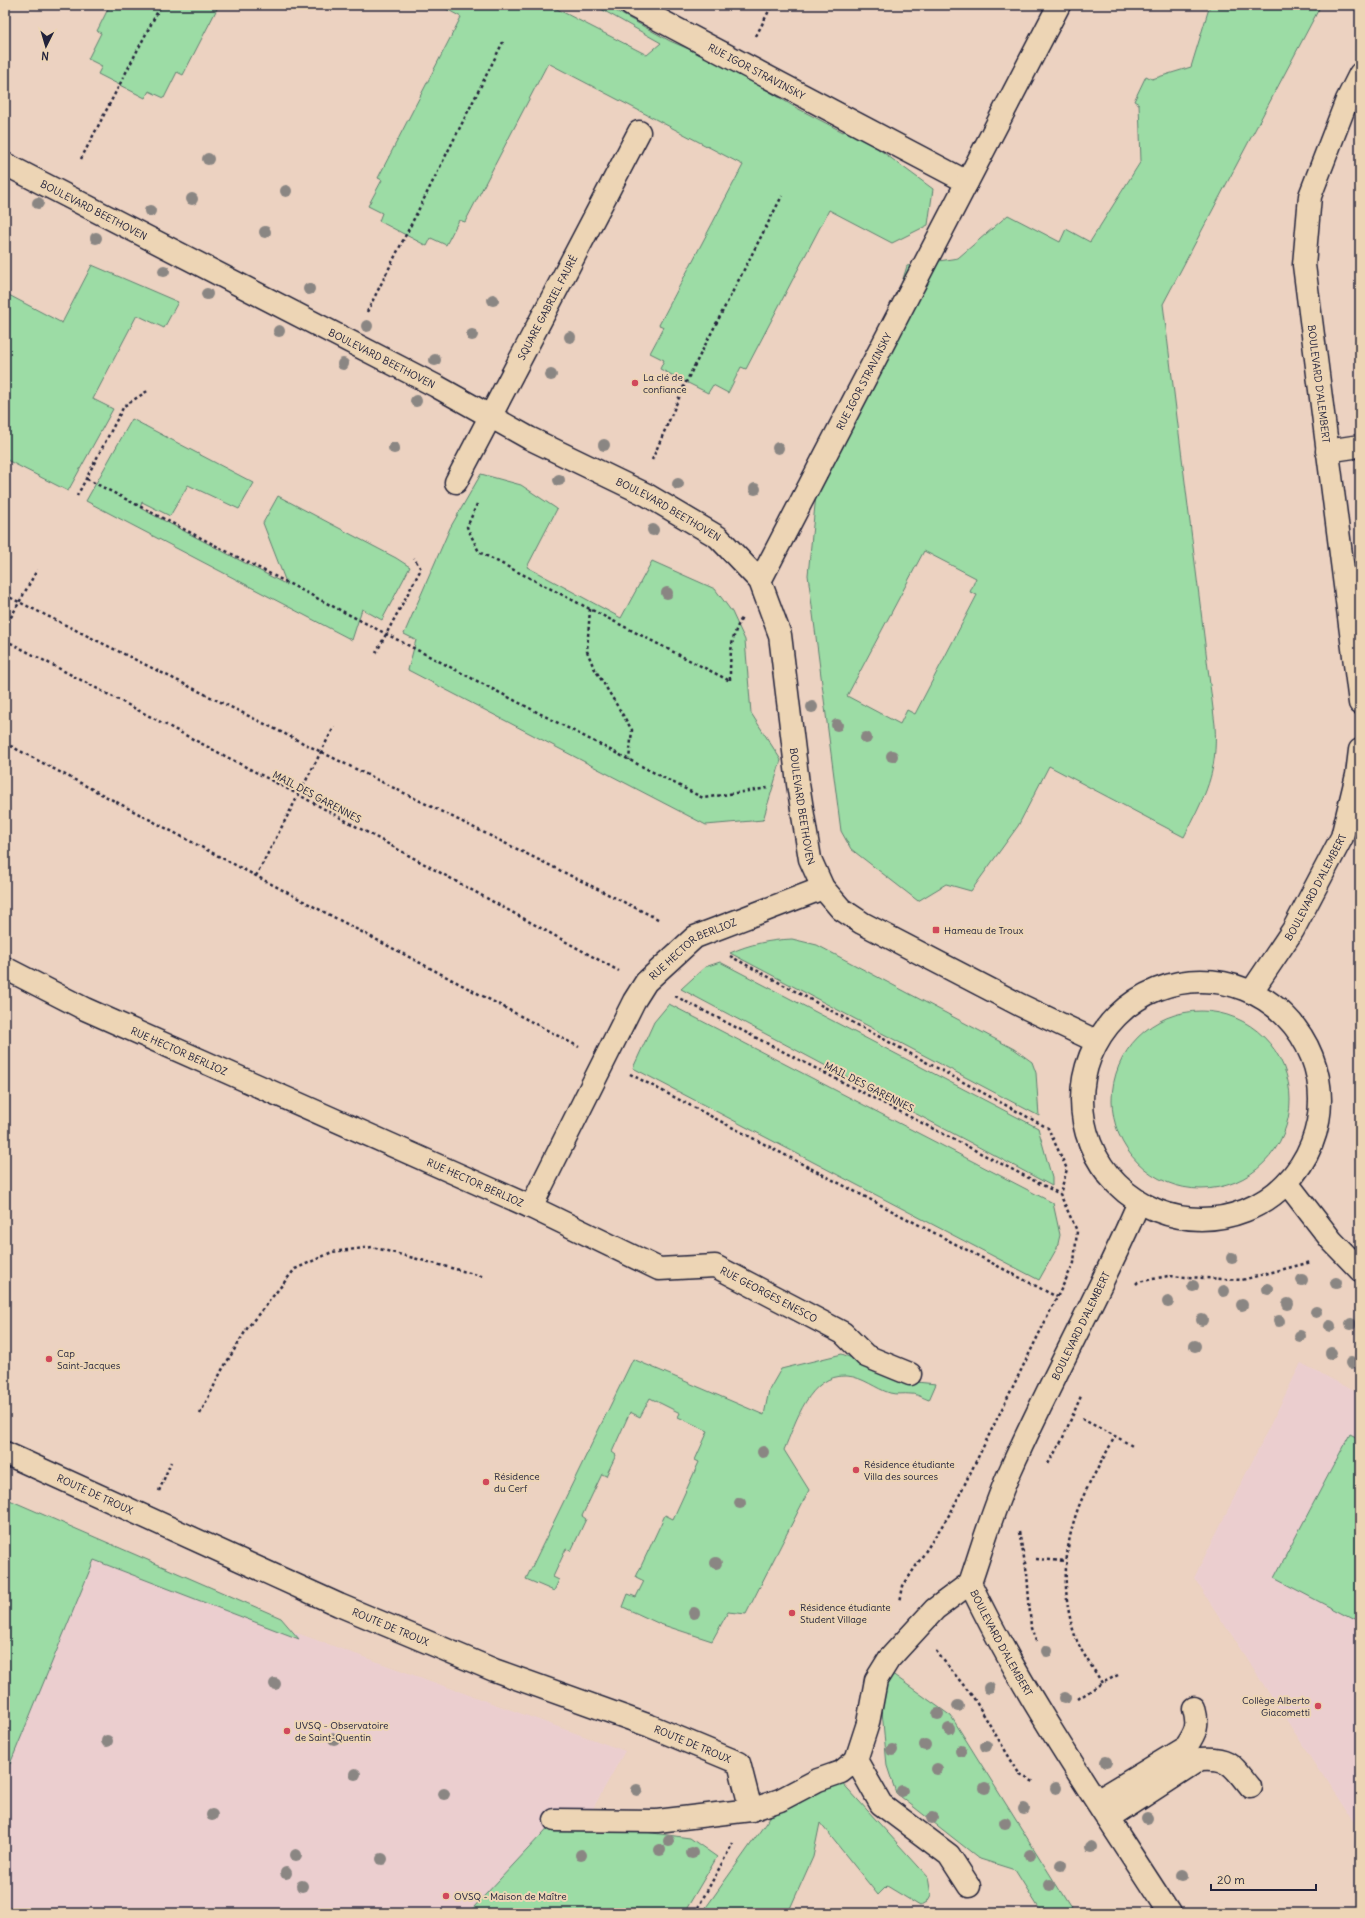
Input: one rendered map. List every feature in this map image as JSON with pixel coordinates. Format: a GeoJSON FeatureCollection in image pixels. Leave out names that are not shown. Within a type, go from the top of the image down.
{"type":"FeatureCollection","features":[{"type":"Feature","properties":{"kind":"street","name":"RUE IGOR STRAVINSKY"},"geometry":{"type":"LineString","coordinates":[[631,5],[967,182]]}},
{"type":"Feature","properties":{"kind":"street","name":"RUE IGOR STRAVINSKY"},"geometry":{"type":"LineString","coordinates":[[760,581],[1059,5]]}},
{"type":"Feature","properties":{"kind":"street","name":"BOULEVARD D'ALEMBERT"},"geometry":{"type":"LineString","coordinates":[[1360,74],[1347,100],[1310,196],[1304,265],[1360,703]]}},
{"type":"Feature","properties":{"kind":"street","name":"SQUARE GABRIEL FAURÉ"},"geometry":{"type":"LineString","coordinates":[[456,482],[489,416],[640,132]]}},
{"type":"Feature","properties":{"kind":"street","name":"BOULEVARD BEETHOVEN"},"geometry":{"type":"LineString","coordinates":[[5,164],[529,438],[647,495],[718,537],[760,581],[780,635],[798,784],[810,859],[823,888],[841,909],[862,924],[1020,1005],[1096,1041]]}},
{"type":"Feature","properties":{"kind":"street"},"geometry":{"type":"LineString","coordinates":[[1327,451],[1360,446]]}},
{"type":"Feature","properties":{"kind":"street","name":"BOULEVARD D'ALEMBERT"},"geometry":{"type":"LineString","coordinates":[[1252,991],[1292,930],[1342,837],[1357,775],[1360,750]]}},
{"type":"Feature","properties":{"kind":"street","name":"RUE HECTOR BERLIOZ"},"geometry":{"type":"LineString","coordinates":[[5,968],[85,1009],[531,1207],[634,1001],[646,982],[695,937],[823,888]]}},
{"type":"Feature","properties":{"kind":"street"},"geometry":{"type":"LineString","coordinates":[[1218,981],[1252,991],[1283,1012],[1307,1042],[1320,1078],[1320,1116],[1309,1152],[1287,1183],[1255,1207],[1217,1219],[1176,1217],[1139,1202],[1111,1179],[1091,1148],[1089,1141],[1082,1112],[1084,1076],[1096,1041],[1118,1013],[1148,993],[1182,982],[1218,981]]}},
{"type":"Feature","properties":{"kind":"street"},"geometry":{"type":"LineString","coordinates":[[1287,1183],[1332,1241],[1360,1270]]}},
{"type":"Feature","properties":{"kind":"street","name":"BOULEVARD D'ALEMBERT"},"geometry":{"type":"LineString","coordinates":[[1139,1202],[1118,1251],[1011,1469],[995,1507],[970,1583],[989,1624],[1039,1710],[1169,1913]]}},
{"type":"Feature","properties":{"kind":"street","name":"RUE GEORGES ENESCO"},"geometry":{"type":"LineString","coordinates":[[531,1207],[660,1269],[715,1266],[842,1333],[866,1356],[910,1374]]}},
{"type":"Feature","properties":{"kind":"street","name":"ROUTE DE TROUX"},"geometry":{"type":"LineString","coordinates":[[5,1453],[332,1602],[494,1670],[650,1726],[739,1763],[751,1810]]}},
{"type":"Feature","properties":{"kind":"street"},"geometry":{"type":"LineString","coordinates":[[555,1820],[657,1821],[751,1810],[780,1800],[818,1780],[841,1772],[856,1760],[868,1723],[876,1680],[889,1659],[935,1609],[970,1583]]}},
{"type":"Feature","properties":{"kind":"street"},"geometry":{"type":"LineString","coordinates":[[1103,1810],[1186,1747],[1194,1735],[1198,1721],[1194,1708]]}},
{"type":"Feature","properties":{"kind":"street"},"geometry":{"type":"LineString","coordinates":[[1103,1810],[1200,1759],[1214,1758],[1232,1764],[1250,1787]]}},
{"type":"Feature","properties":{"kind":"street"},"geometry":{"type":"LineString","coordinates":[[856,1760],[882,1804],[949,1855],[969,1886]]}},
{"type":"Feature","properties":{"kind":"path"},"geometry":{"type":"LineString","coordinates":[[81,159],[161,5]]}},
{"type":"Feature","properties":{"kind":"path"},"geometry":{"type":"LineString","coordinates":[[742,64],[772,5]]}},
{"type":"Feature","properties":{"kind":"path"},"geometry":{"type":"LineString","coordinates":[[367,312],[503,42]]}},
{"type":"Feature","properties":{"kind":"path"},"geometry":{"type":"LineString","coordinates":[[652,460],[684,386],[782,196]]}},
{"type":"Feature","properties":{"kind":"path"},"geometry":{"type":"LineString","coordinates":[[77,496],[124,406],[149,390]]}},
{"type":"Feature","properties":{"kind":"path"},"geometry":{"type":"LineString","coordinates":[[87,479],[703,798],[774,787]]}},
{"type":"Feature","properties":{"kind":"path"},"geometry":{"type":"LineString","coordinates":[[478,500],[467,528],[479,552],[730,681],[730,656],[735,629],[745,614]]}},
{"type":"Feature","properties":{"kind":"path"},"geometry":{"type":"LineString","coordinates":[[376,652],[421,569],[414,558]]}},
{"type":"Feature","properties":{"kind":"path"},"geometry":{"type":"LineString","coordinates":[[5,628],[37,570]]}},
{"type":"Feature","properties":{"kind":"path"},"geometry":{"type":"LineString","coordinates":[[5,595],[660,920]]}},
{"type":"Feature","properties":{"kind":"path"},"geometry":{"type":"LineString","coordinates":[[590,609],[588,651],[593,666],[632,730],[628,760]]}},
{"type":"Feature","properties":{"kind":"path","name":"MAIL DES GARENNES"},"geometry":{"type":"LineString","coordinates":[[5,640],[299,795],[619,971]]}},
{"type":"Feature","properties":{"kind":"path"},"geometry":{"type":"LineString","coordinates":[[256,876],[334,727]]}},
{"type":"Feature","properties":{"kind":"path"},"geometry":{"type":"LineString","coordinates":[[5,743],[581,1048]]}},
{"type":"Feature","properties":{"kind":"path"},"geometry":{"type":"LineString","coordinates":[[723,952],[1048,1128],[1067,1169],[1060,1194],[1077,1231],[1074,1263],[951,1512],[903,1586],[899,1605]]}},
{"type":"Feature","properties":{"kind":"path","name":"MAIL DES GARENNES"},"geometry":{"type":"LineString","coordinates":[[672,994],[1060,1194]]}},
{"type":"Feature","properties":{"kind":"path"},"geometry":{"type":"LineString","coordinates":[[626,1072],[1057,1297]]}},
{"type":"Feature","properties":{"kind":"path"},"geometry":{"type":"LineString","coordinates":[[1134,1289],[1138,1282],[1168,1276],[1242,1280],[1314,1261],[1332,1241]]}},
{"type":"Feature","properties":{"kind":"path"},"geometry":{"type":"LineString","coordinates":[[200,1414],[222,1370],[248,1327],[295,1269],[332,1252],[372,1247],[485,1277]]}},
{"type":"Feature","properties":{"kind":"path"},"geometry":{"type":"LineString","coordinates":[[1045,1469],[1061,1442],[1083,1392]]}},
{"type":"Feature","properties":{"kind":"path"},"geometry":{"type":"LineString","coordinates":[[1082,1420],[1134,1447]]}},
{"type":"Feature","properties":{"kind":"path"},"geometry":{"type":"LineString","coordinates":[[1102,1683],[1077,1642],[1069,1613],[1065,1583],[1066,1561],[1072,1529],[1081,1501],[1115,1436]]}},
{"type":"Feature","properties":{"kind":"path"},"geometry":{"type":"LineString","coordinates":[[157,1496],[172,1462]]}},
{"type":"Feature","properties":{"kind":"path"},"geometry":{"type":"LineString","coordinates":[[1018,1529],[1027,1573],[1031,1628],[1037,1644]]}},
{"type":"Feature","properties":{"kind":"path"},"geometry":{"type":"LineString","coordinates":[[1036,1559],[1066,1561]]}},
{"type":"Feature","properties":{"kind":"path"},"geometry":{"type":"LineString","coordinates":[[935,1650],[973,1697],[1020,1775],[1036,1783]]}},
{"type":"Feature","properties":{"kind":"path"},"geometry":{"type":"LineString","coordinates":[[1078,1699],[1102,1683],[1118,1675]]}},
{"type":"Feature","properties":{"kind":"path"},"geometry":{"type":"LineString","coordinates":[[695,1913],[751,1810]]}},
{"type":"Feature","properties":{"kind":"shaded area","name":"Collège Alberto Giacometti"},"geometry":{"type":"Polygon","coordinates":[[[1301,1363],[1360,1394],[1360,1833],[1194,1578],[1301,1363]]]}},
{"type":"Feature","properties":{"kind":"shaded area","name":"UVSQ - Observatoire de Saint-Quentin"},"geometry":{"type":"Polygon","coordinates":[[[94,1560],[625,1751],[535,1913],[5,1913],[5,1710],[94,1560]]]}},
{"type":"Feature","properties":{"kind":"green space"},"geometry":{"type":"Polygon","coordinates":[[[110,5],[219,5],[183,75],[177,72],[164,98],[149,91],[145,98],[98,74],[102,66],[88,59],[101,33],[97,31],[110,5]]]}},
{"type":"Feature","properties":{"kind":"green space"},"geometry":{"type":"Polygon","coordinates":[[[439,5],[549,5],[647,55],[661,43],[594,5],[605,5],[670,41],[726,65],[793,106],[843,132],[850,128],[933,189],[928,225],[892,243],[829,210],[746,369],[741,367],[728,393],[713,385],[708,393],[660,369],[664,360],[650,353],[664,327],[659,325],[743,165],[548,63],[465,222],[459,220],[446,245],[431,238],[427,246],[379,221],[382,213],[368,206],[382,180],[378,178],[461,17],[439,5]]]}},
{"type":"Feature","properties":{"kind":"green space"},"geometry":{"type":"Polygon","coordinates":[[[1210,5],[1321,5],[1163,304],[1215,725],[1214,757],[1208,784],[1204,796],[1184,837],[1049,766],[1018,826],[971,891],[946,884],[918,901],[851,849],[841,831],[808,575],[821,445],[868,391],[907,266],[958,258],[1008,215],[1060,242],[1066,229],[1090,242],[1141,161],[1139,104],[1134,101],[1146,76],[1152,79],[1191,67],[1210,5]],[[924,551],[847,696],[900,724],[907,710],[915,714],[977,595],[970,592],[976,578],[924,551]]]}},
{"type":"Feature","properties":{"kind":"green space"},"geometry":{"type":"Polygon","coordinates":[[[92,265],[178,302],[164,328],[137,315],[93,399],[113,409],[68,491],[5,459],[5,293],[62,323],[92,265]]]}},
{"type":"Feature","properties":{"kind":"green space"},"geometry":{"type":"Polygon","coordinates":[[[132,419],[254,483],[239,509],[188,485],[170,516],[142,502],[140,508],[287,585],[263,523],[278,496],[396,558],[410,567],[382,620],[362,609],[352,640],[86,501],[132,419]]]}},
{"type":"Feature","properties":{"kind":"green space"},"geometry":{"type":"Polygon","coordinates":[[[481,474],[521,485],[557,509],[527,567],[621,618],[652,561],[715,589],[732,612],[745,640],[751,713],[781,760],[763,820],[706,825],[408,670],[416,640],[404,634],[450,528],[481,474]]]}},
{"type":"Feature","properties":{"kind":"green space"},"geometry":{"type":"Polygon","coordinates":[[[792,939],[817,945],[1014,1049],[1032,1062],[1036,1073],[1039,1116],[730,953],[760,943],[792,939]]]}},
{"type":"Feature","properties":{"kind":"green space"},"geometry":{"type":"Polygon","coordinates":[[[720,962],[1038,1128],[1052,1178],[1052,1186],[681,989],[705,967],[720,962]]]}},
{"type":"Feature","properties":{"kind":"green space"},"geometry":{"type":"Polygon","coordinates":[[[669,1004],[1053,1203],[1060,1235],[1057,1248],[1039,1280],[633,1068],[654,1022],[669,1004]]]}},
{"type":"Feature","properties":{"kind":"green space"},"geometry":{"type":"Polygon","coordinates":[[[1210,1011],[1235,1017],[1243,1021],[1258,1031],[1270,1043],[1284,1066],[1289,1083],[1289,1117],[1284,1134],[1270,1157],[1258,1169],[1235,1183],[1218,1188],[1192,1189],[1167,1183],[1159,1179],[1144,1169],[1132,1157],[1118,1134],[1113,1117],[1112,1091],[1118,1066],[1122,1058],[1132,1043],[1144,1031],[1167,1017],[1184,1012],[1210,1011]]]}},
{"type":"Feature","properties":{"kind":"green space"},"geometry":{"type":"Polygon","coordinates":[[[842,1354],[907,1381],[936,1384],[929,1400],[913,1394],[890,1393],[864,1381],[847,1376],[834,1377],[823,1383],[814,1391],[799,1414],[784,1450],[809,1490],[746,1614],[728,1612],[712,1641],[660,1624],[623,1607],[628,1594],[636,1597],[644,1581],[636,1577],[665,1515],[673,1519],[699,1462],[695,1460],[708,1431],[678,1417],[680,1413],[650,1398],[640,1417],[630,1412],[612,1452],[616,1455],[606,1476],[602,1474],[582,1516],[586,1519],[571,1551],[566,1549],[553,1577],[559,1580],[554,1591],[526,1579],[633,1359],[764,1415],[769,1390],[781,1369],[842,1354]]]}},
{"type":"Feature","properties":{"kind":"green space"},"geometry":{"type":"Polygon","coordinates":[[[1350,1434],[1360,1439],[1360,1623],[1274,1578],[1350,1434]]]}},
{"type":"Feature","properties":{"kind":"green space"},"geometry":{"type":"Polygon","coordinates":[[[5,1498],[281,1618],[299,1639],[94,1560],[10,1764],[5,1763],[5,1498]]]}},
{"type":"Feature","properties":{"kind":"green space"},"geometry":{"type":"Polygon","coordinates":[[[891,1673],[951,1716],[1074,1913],[1042,1913],[1015,1870],[980,1859],[896,1793],[887,1766],[882,1711],[885,1689],[891,1673]]]}},
{"type":"Feature","properties":{"kind":"green space"},"geometry":{"type":"Polygon","coordinates":[[[838,1778],[928,1877],[931,1895],[927,1902],[920,1906],[887,1886],[878,1895],[820,1823],[813,1857],[788,1913],[702,1913],[780,1803],[838,1778]]]}},
{"type":"Feature","properties":{"kind":"green space"},"geometry":{"type":"Polygon","coordinates":[[[555,1820],[690,1838],[717,1857],[684,1913],[479,1913],[473,1908],[555,1820]]]}},
{"type":"Feature","properties":{"kind":"place","name":"La clé de confiance"},"geometry":{"type":"Point","coordinates":[635,383]}},
{"type":"Feature","properties":{"kind":"place","name":"Hameau de Troux"},"geometry":{"type":"Point","coordinates":[936,930]}},
{"type":"Feature","properties":{"kind":"place","name":"Cap Saint-Jacques"},"geometry":{"type":"Point","coordinates":[49,1359]}},
{"type":"Feature","properties":{"kind":"place","name":"Résidence étudiante Villa des sources"},"geometry":{"type":"Point","coordinates":[856,1470]}},
{"type":"Feature","properties":{"kind":"place","name":"Résidence du Cerf"},"geometry":{"type":"Point","coordinates":[486,1482]}},
{"type":"Feature","properties":{"kind":"place","name":"Résidence étudiante Student Village"},"geometry":{"type":"Point","coordinates":[792,1613]}},
{"type":"Feature","properties":{"kind":"place","name":"Collège Alberto Giacometti"},"geometry":{"type":"Point","coordinates":[1318,1706]}},
{"type":"Feature","properties":{"kind":"place","name":"UVSQ - Observatoire de Saint-Quentin"},"geometry":{"type":"Point","coordinates":[287,1731]}},
{"type":"Feature","properties":{"kind":"place","name":"OVSQ - Maison de Maître"},"geometry":{"type":"Point","coordinates":[446,1896]}}]}
